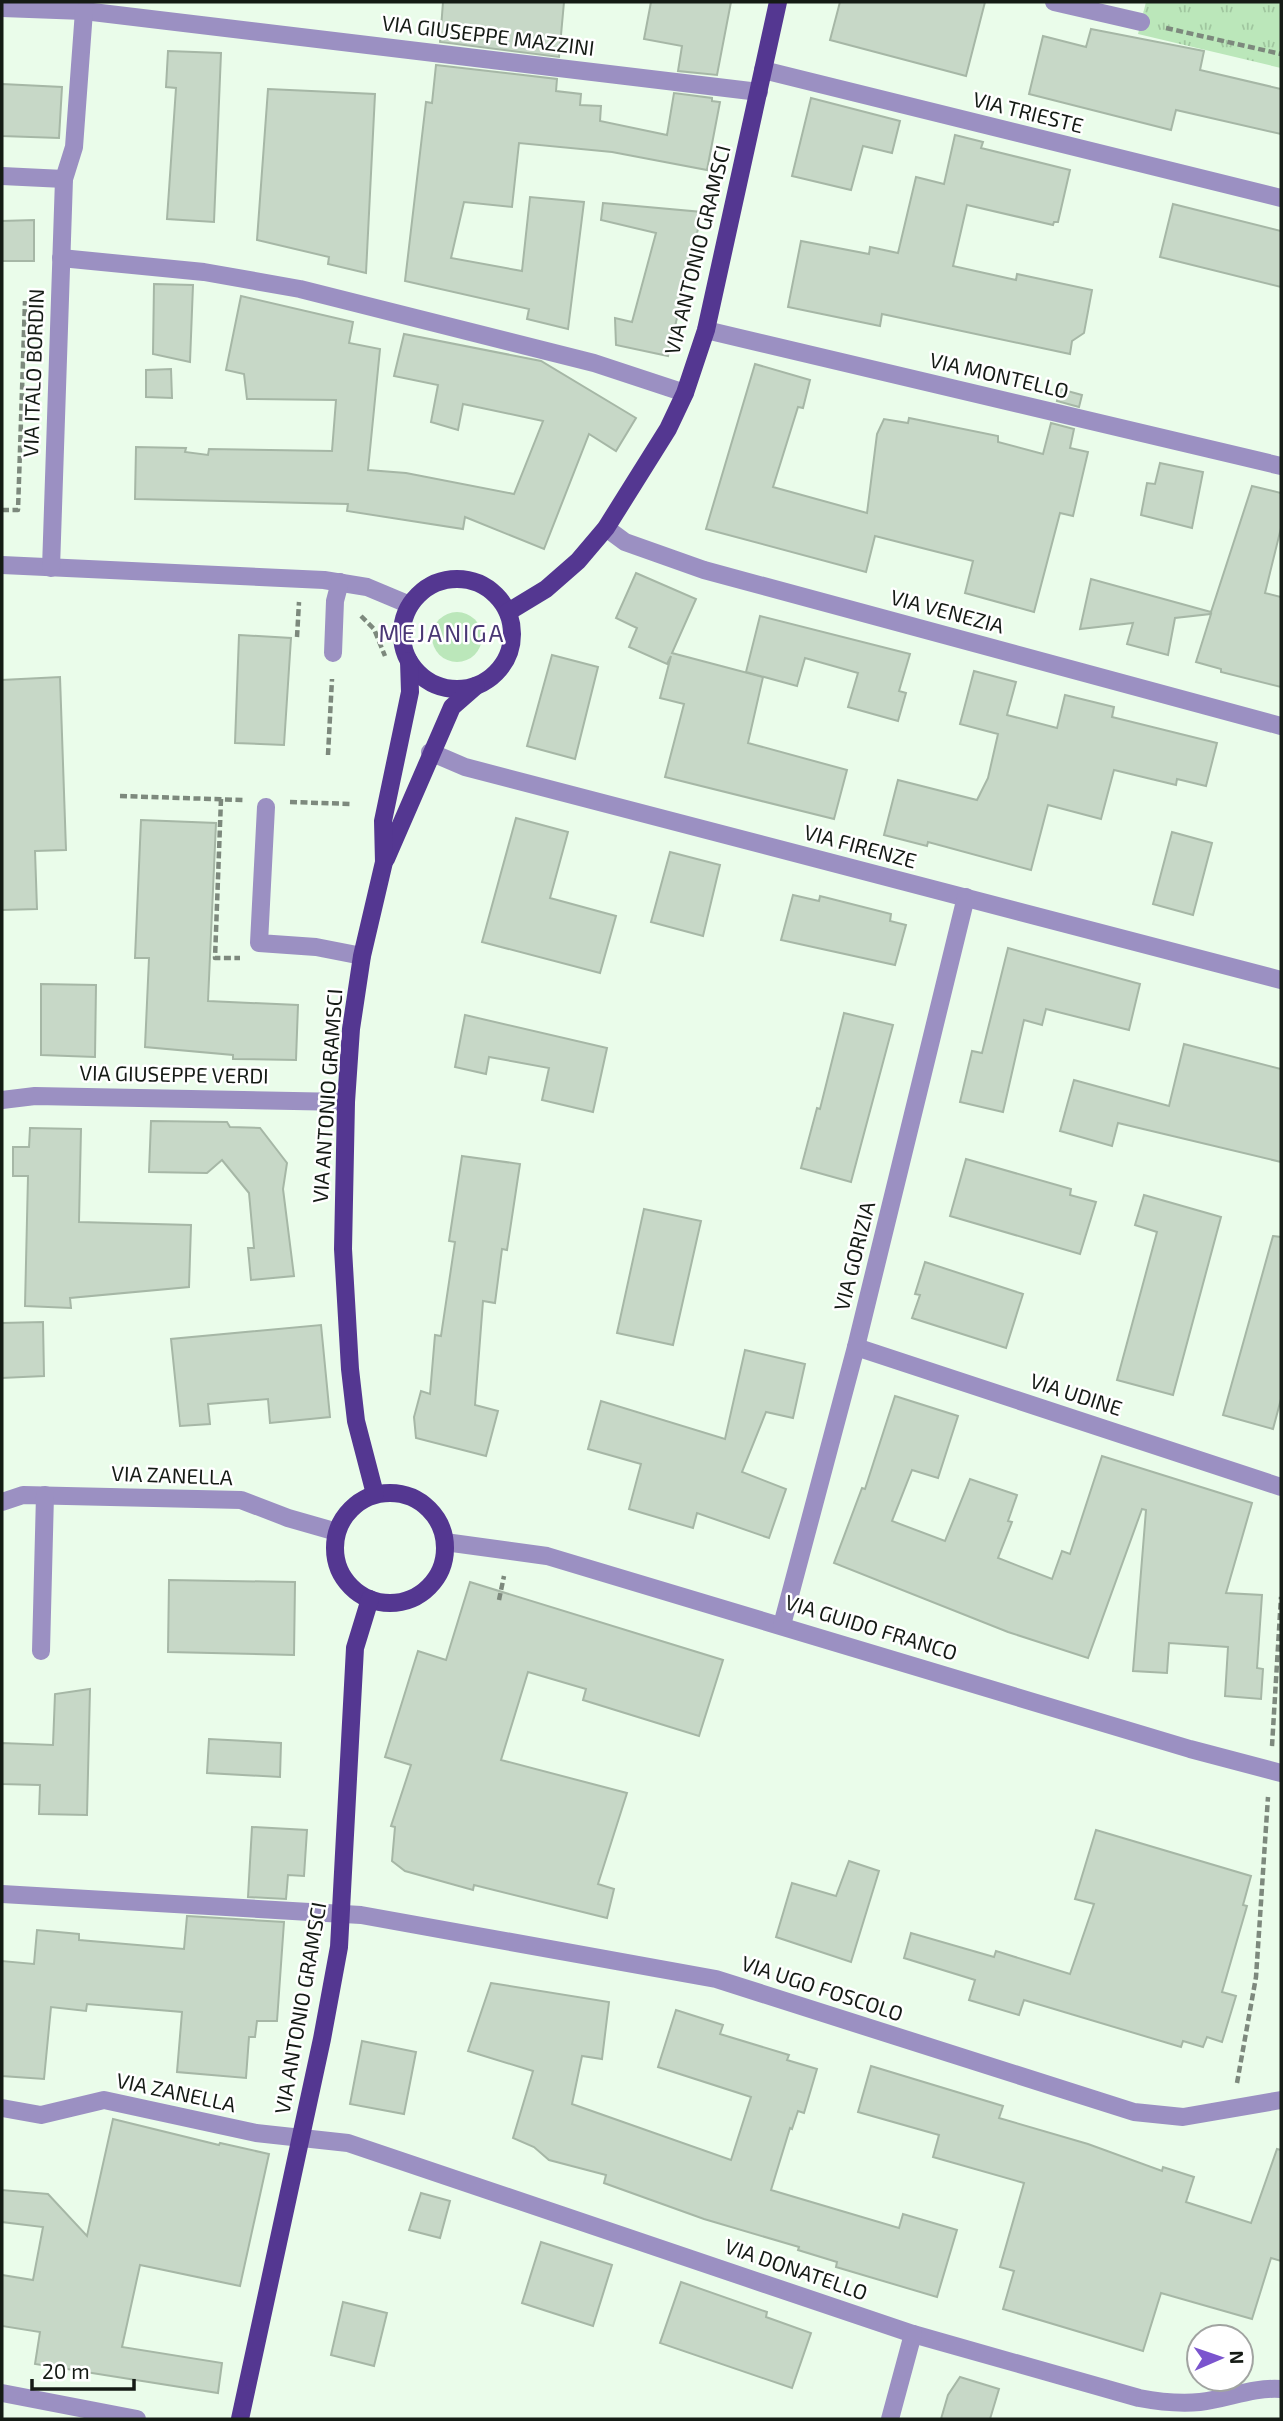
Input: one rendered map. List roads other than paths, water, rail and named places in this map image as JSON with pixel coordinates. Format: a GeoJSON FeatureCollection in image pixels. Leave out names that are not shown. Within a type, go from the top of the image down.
{"type":"FeatureCollection","features":[{"type":"Feature","properties":{"kind":"main road","name":"VIA ANTONIO GRAMSCI"},"geometry":{"type":"LineString","coordinates":[[508,612],[546,589],[578,561],[606,528],[668,429],[685,393],[706,330],[778,2]]}},
{"type":"Feature","properties":{"kind":"main road"},"geometry":{"type":"LineString","coordinates":[[384,862],[452,707],[476,686],[489,679],[508,656],[512,626],[499,597],[485,586],[469,579],[452,578],[435,583],[421,592],[410,605]]}},
{"type":"Feature","properties":{"kind":"main road","name":"VIA ANTONIO GRAMSCI"},"geometry":{"type":"LineString","coordinates":[[374,1494],[356,1421],[350,1369],[343,1249],[346,1101],[351,1029],[362,956],[384,862],[383,821],[410,692],[409,661],[402,633],[410,605]]}},
{"type":"Feature","properties":{"kind":"main road"},"geometry":{"type":"LineString","coordinates":[[409,661],[430,683],[445,688],[476,686]]}},
{"type":"Feature","properties":{"kind":"main road"},"geometry":{"type":"LineString","coordinates":[[390,1492],[421,1502],[441,1527],[445,1542],[440,1570],[423,1592],[397,1602],[370,1600],[355,1591],[337,1564],[337,1532],[347,1512],[374,1494],[390,1492]]}},
{"type":"Feature","properties":{"kind":"main road","name":"VIA ANTONIO GRAMSCI"},"geometry":{"type":"LineString","coordinates":[[240,2419],[325,2026],[343,1913],[355,1648],[370,1600]]}},
{"type":"Feature","properties":{"kind":"street"},"geometry":{"type":"LineString","coordinates":[[1054,2],[1141,22]]}},
{"type":"Feature","properties":{"kind":"street","name":"VIA GIUSEPPE MAZZINI"},"geometry":{"type":"LineString","coordinates":[[2,8],[84,11],[759,92]]}},
{"type":"Feature","properties":{"kind":"street","name":"VIA ITALO BORDIN"},"geometry":{"type":"LineString","coordinates":[[51,568],[64,179],[74,147],[84,11]]}},
{"type":"Feature","properties":{"kind":"street","name":"VIA TRIESTE"},"geometry":{"type":"LineString","coordinates":[[763,71],[1281,198]]}},
{"type":"Feature","properties":{"kind":"street"},"geometry":{"type":"LineString","coordinates":[[2,176],[64,179]]}},
{"type":"Feature","properties":{"kind":"street"},"geometry":{"type":"LineString","coordinates":[[61,258],[204,272],[300,289],[594,363],[685,393]]}},
{"type":"Feature","properties":{"kind":"street","name":"VIA MONTELLO"},"geometry":{"type":"LineString","coordinates":[[706,330],[1281,466]]}},
{"type":"Feature","properties":{"kind":"street","name":"VIA VENEZIA"},"geometry":{"type":"LineString","coordinates":[[606,528],[625,542],[705,570],[1281,726]]}},
{"type":"Feature","properties":{"kind":"street"},"geometry":{"type":"LineString","coordinates":[[2,565],[340,582],[367,587],[410,605]]}},
{"type":"Feature","properties":{"kind":"street"},"geometry":{"type":"LineString","coordinates":[[333,653],[335,601],[340,582]]}},
{"type":"Feature","properties":{"kind":"street","name":"VIA FIRENZE"},"geometry":{"type":"LineString","coordinates":[[430,752],[465,767],[1281,980]]}},
{"type":"Feature","properties":{"kind":"street"},"geometry":{"type":"LineString","coordinates":[[266,807],[259,943],[308,946],[362,956]]}},
{"type":"Feature","properties":{"kind":"street","name":"VIA GORIZIA"},"geometry":{"type":"LineString","coordinates":[[782,1625],[856,1347],[966,897]]}},
{"type":"Feature","properties":{"kind":"street","name":"VIA GIUSEPPE VERDI"},"geometry":{"type":"LineString","coordinates":[[2,1100],[48,1097],[346,1101]]}},
{"type":"Feature","properties":{"kind":"street","name":"VIA UDINE"},"geometry":{"type":"LineString","coordinates":[[856,1347],[1281,1487]]}},
{"type":"Feature","properties":{"kind":"street","name":"VIA ZANELLA"},"geometry":{"type":"LineString","coordinates":[[2,1502],[23,1495],[241,1500],[288,1518],[337,1532]]}},
{"type":"Feature","properties":{"kind":"street"},"geometry":{"type":"LineString","coordinates":[[41,1651],[45,1495]]}},
{"type":"Feature","properties":{"kind":"street","name":"VIA GUIDO FRANCO"},"geometry":{"type":"LineString","coordinates":[[445,1542],[547,1556],[1190,1749],[1276,1771]]}},
{"type":"Feature","properties":{"kind":"street","name":"VIA UGO FOSCOLO"},"geometry":{"type":"LineString","coordinates":[[2,1894],[343,1913],[716,1979],[1134,2112],[1183,2117],[1233,2106],[1281,2100]]}},
{"type":"Feature","properties":{"kind":"street","name":"VIA ZANELLA"},"geometry":{"type":"LineString","coordinates":[[2,2108],[41,2115],[104,2100],[256,2133],[302,2137]]}},
{"type":"Feature","properties":{"kind":"street","name":"VIA DONATELLO"},"geometry":{"type":"LineString","coordinates":[[302,2137],[348,2143],[913,2334],[1139,2398],[1170,2403],[1202,2402],[1260,2388],[1281,2389]]}},
{"type":"Feature","properties":{"kind":"street"},"geometry":{"type":"LineString","coordinates":[[890,2419],[913,2334]]}},
{"type":"Feature","properties":{"kind":"street"},"geometry":{"type":"LineString","coordinates":[[2,2392],[137,2419]]}},
{"type":"Feature","properties":{"kind":"district","name":"MEJANIGA"},"geometry":{"type":"Point","coordinates":[442,634]}}]}
